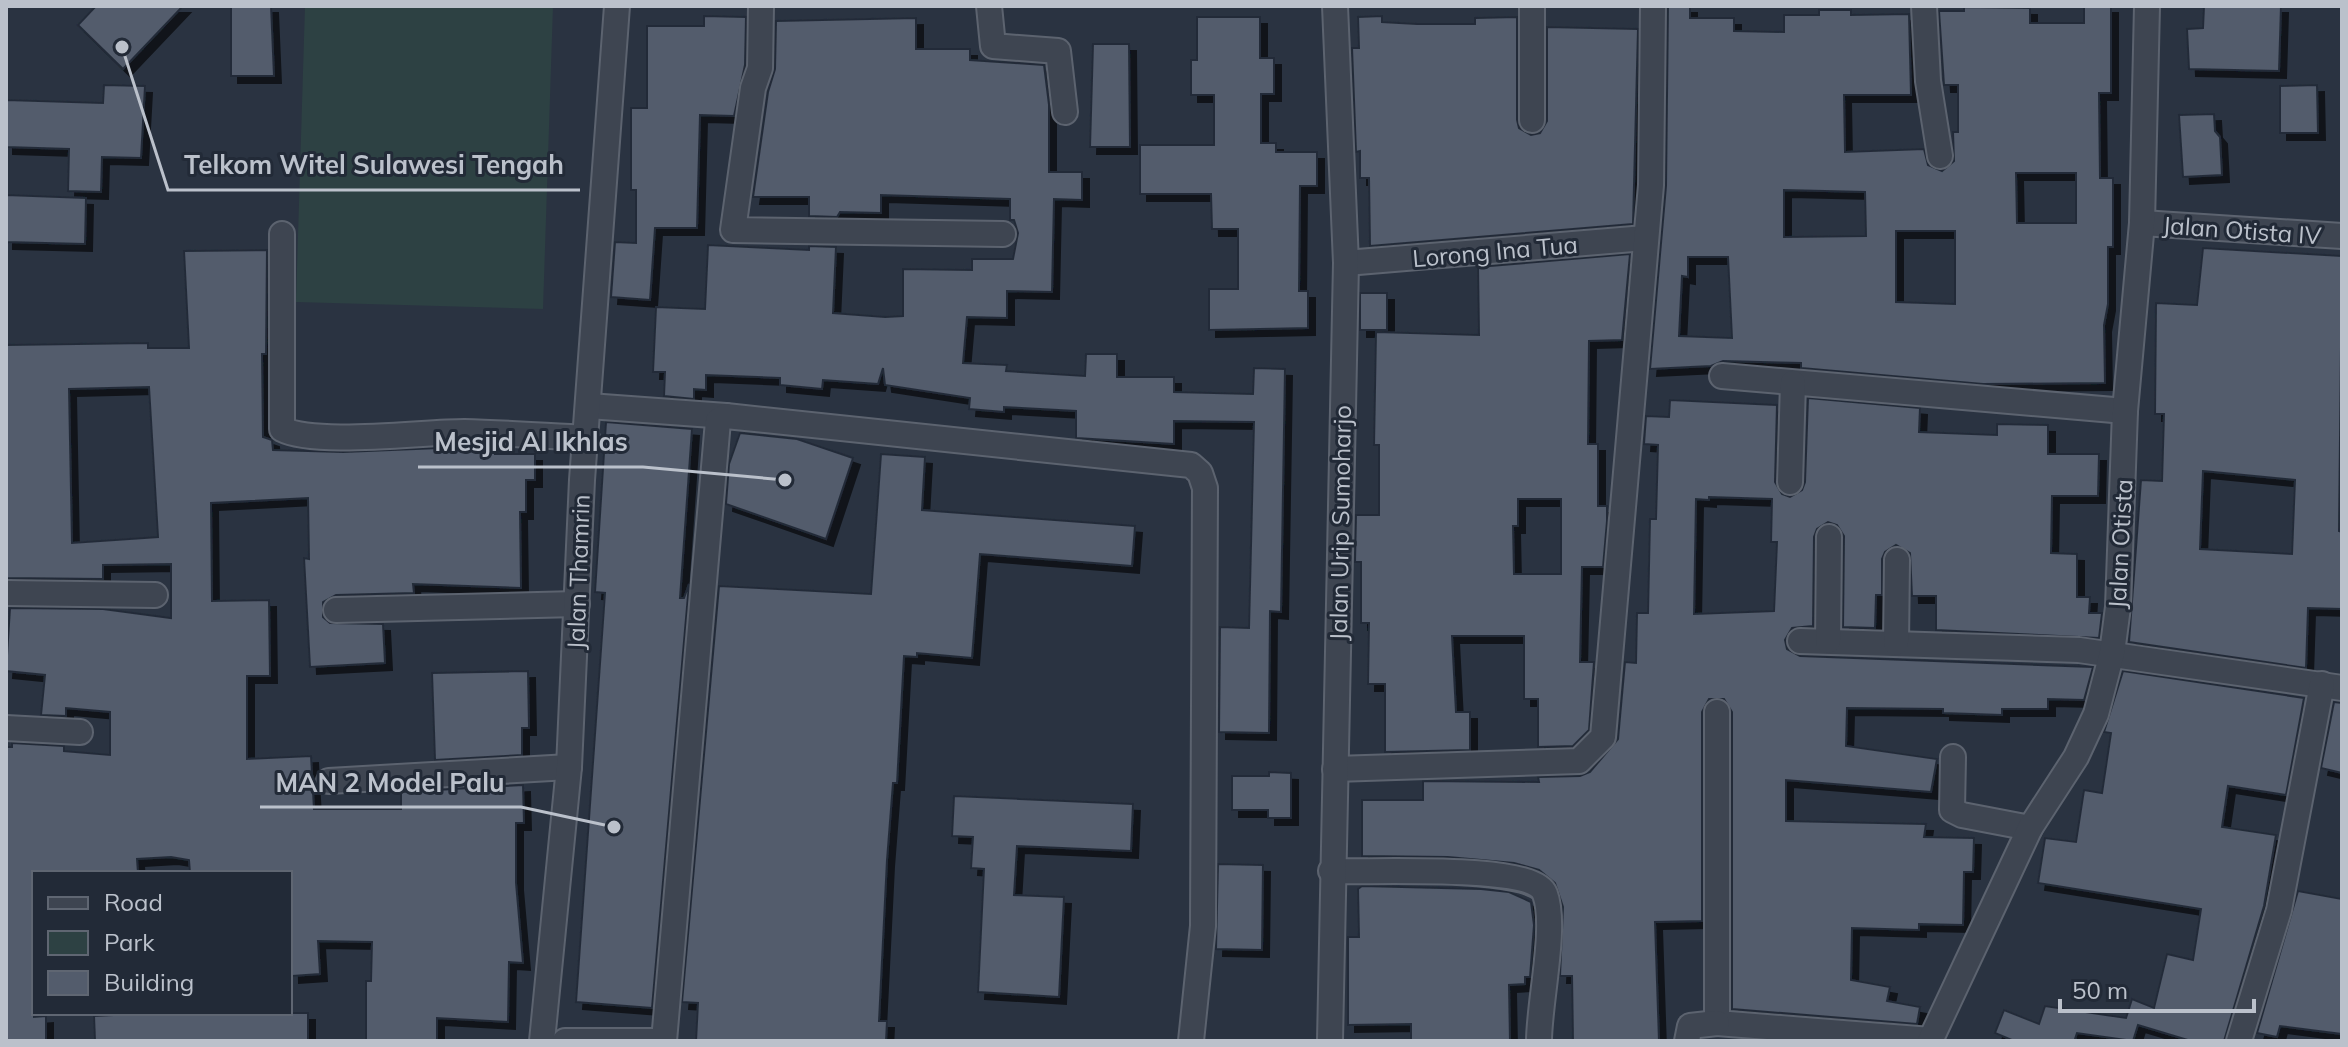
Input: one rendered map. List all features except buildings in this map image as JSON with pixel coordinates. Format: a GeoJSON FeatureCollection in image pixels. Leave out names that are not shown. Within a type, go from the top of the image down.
{"type":"FeatureCollection","features":[{"type":"Feature","properties":{"kind":"street","name":"Jalan Thamrin"},"geometry":{"type":"LineString","coordinates":[[542,1041],[569,767],[589,406],[617,6]]}},
{"type":"Feature","properties":{"kind":"street"},"geometry":{"type":"LineString","coordinates":[[761,6],[760,68],[753,88],[733,230],[1003,234]]}},
{"type":"Feature","properties":{"kind":"street"},"geometry":{"type":"LineString","coordinates":[[989,6],[989,37],[993,46],[1058,51],[1065,112]]}},
{"type":"Feature","properties":{"kind":"street","name":"Jalan Urip Sumoharjo"},"geometry":{"type":"LineString","coordinates":[[1330,1041],[1331,871],[1346,263],[1335,6]]}},
{"type":"Feature","properties":{"kind":"street"},"geometry":{"type":"LineString","coordinates":[[1532,6],[1532,120]]}},
{"type":"Feature","properties":{"kind":"street"},"geometry":{"type":"LineString","coordinates":[[1335,769],[1579,761],[1603,737],[1651,185],[1653,6]]}},
{"type":"Feature","properties":{"kind":"street"},"geometry":{"type":"LineString","coordinates":[[1924,6],[1928,81],[1940,156]]}},
{"type":"Feature","properties":{"kind":"street","name":"Jalan Otista"},"geometry":{"type":"LineString","coordinates":[[1931,1040],[2030,828],[2076,757],[2096,714],[2112,653],[2119,580],[2125,411],[2142,223],[2147,6]]}},
{"type":"Feature","properties":{"kind":"street","name":"Jalan Otista IV"},"geometry":{"type":"LineString","coordinates":[[2142,223],[2342,236]]}},
{"type":"Feature","properties":{"kind":"street"},"geometry":{"type":"LineString","coordinates":[[282,234],[282,429],[291,434],[342,436],[463,432],[587,438]]}},
{"type":"Feature","properties":{"kind":"street","name":"Lorong Ina Tua"},"geometry":{"type":"LineString","coordinates":[[1346,263],[1645,238]]}},
{"type":"Feature","properties":{"kind":"street"},"geometry":{"type":"LineString","coordinates":[[1722,376],[1872,386],[1895,393],[2125,411]]}},
{"type":"Feature","properties":{"kind":"street"},"geometry":{"type":"LineString","coordinates":[[1790,482],[1793,383]]}},
{"type":"Feature","properties":{"kind":"street"},"geometry":{"type":"LineString","coordinates":[[589,406],[726,416],[1177,463],[1191,465],[1200,473],[1205,488],[1203,926],[1191,1041]]}},
{"type":"Feature","properties":{"kind":"street"},"geometry":{"type":"LineString","coordinates":[[565,1041],[665,1041],[718,421],[726,416]]}},
{"type":"Feature","properties":{"kind":"street"},"geometry":{"type":"LineString","coordinates":[[1828,641],[1829,537]]}},
{"type":"Feature","properties":{"kind":"street"},"geometry":{"type":"LineString","coordinates":[[1896,643],[1897,560]]}},
{"type":"Feature","properties":{"kind":"street"},"geometry":{"type":"LineString","coordinates":[[6,593],[155,595]]}},
{"type":"Feature","properties":{"kind":"street"},"geometry":{"type":"LineString","coordinates":[[336,610],[577,604]]}},
{"type":"Feature","properties":{"kind":"street"},"geometry":{"type":"LineString","coordinates":[[1800,641],[2112,653],[2164,665],[2332,686],[2279,910],[2239,1041]]}},
{"type":"Feature","properties":{"kind":"street"},"geometry":{"type":"LineString","coordinates":[[1717,712],[1717,1023]]}},
{"type":"Feature","properties":{"kind":"street"},"geometry":{"type":"LineString","coordinates":[[6,728],[80,732]]}},
{"type":"Feature","properties":{"kind":"street"},"geometry":{"type":"LineString","coordinates":[[1953,757],[1952,810],[1962,815],[2030,828]]}},
{"type":"Feature","properties":{"kind":"street"},"geometry":{"type":"LineString","coordinates":[[329,781],[569,767]]}},
{"type":"Feature","properties":{"kind":"street"},"geometry":{"type":"LineString","coordinates":[[1331,871],[1476,872],[1531,879],[1541,886],[1546,897],[1548,921],[1539,1041]]}},
{"type":"Feature","properties":{"kind":"street"},"geometry":{"type":"LineString","coordinates":[[1687,1041],[1690,1026],[1717,1023],[1931,1040]]}},
{"type":"Feature","properties":{"kind":"green space"},"geometry":{"type":"Polygon","coordinates":[[[305,6],[553,6],[543,309],[296,302],[305,6]]]}},
{"type":"Feature","properties":{"kind":"place","name":"Telkom Witel Sulawesi Tengah"},"geometry":{"type":"Point","coordinates":[122,47]}},
{"type":"Feature","properties":{"kind":"place","name":"Mesjid Al Ikhlas"},"geometry":{"type":"Point","coordinates":[785,480]}},
{"type":"Feature","properties":{"kind":"place","name":"MAN 2 Model Palu"},"geometry":{"type":"Point","coordinates":[614,827]}}]}
